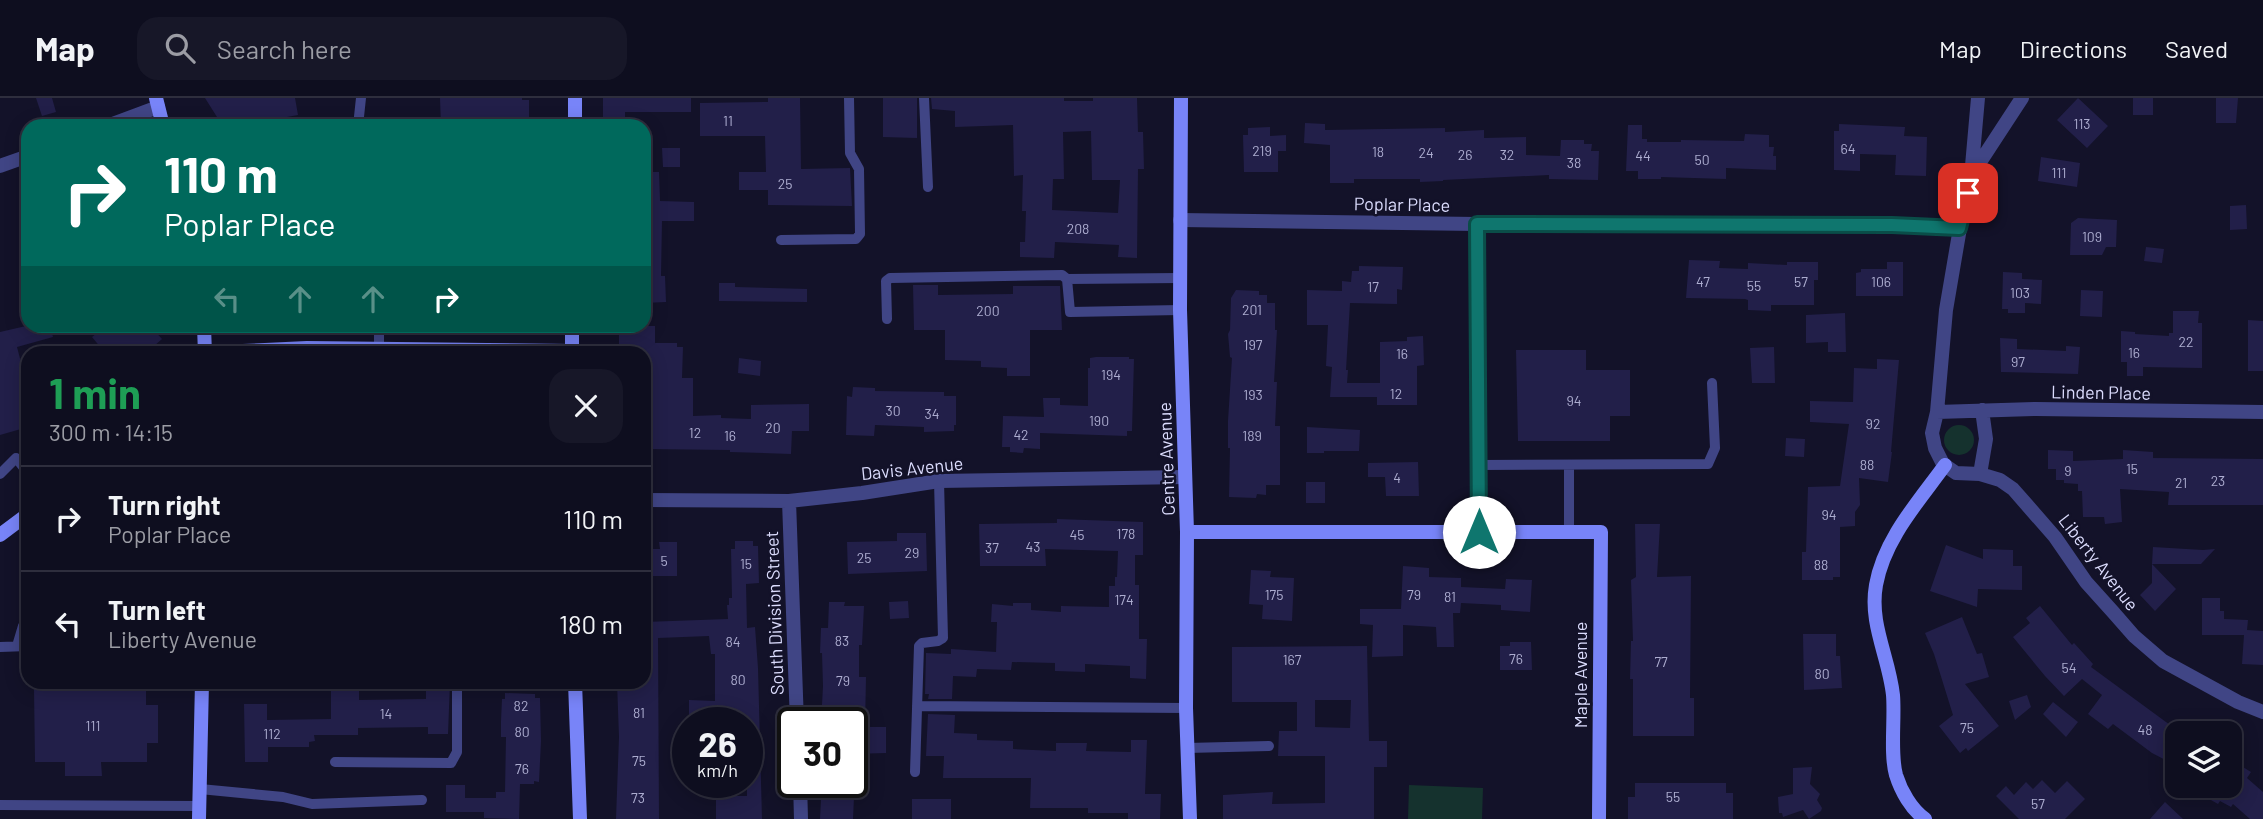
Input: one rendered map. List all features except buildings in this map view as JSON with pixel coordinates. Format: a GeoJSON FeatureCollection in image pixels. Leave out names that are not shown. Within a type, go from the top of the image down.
{"type":"FeatureCollection","features":[{"type":"Feature","properties":{"kind":"street"},"geometry":{"type":"LineString","coordinates":[[575,98],[575,119]]}},
{"type":"Feature","properties":{"kind":"street","name":"Centre Avenue"},"geometry":{"type":"LineString","coordinates":[[1181,98],[1180,310],[1187,532],[1186,708],[1190,819]]}},
{"type":"Feature","properties":{"kind":"street"},"geometry":{"type":"LineString","coordinates":[[1925,819],[1906,798],[1895,774],[1892,693],[1874,621],[1876,585],[1887,550],[1902,524],[1945,465],[1935,448],[1932,433],[1937,412],[1946,310],[1959,228],[1966,208],[1971,177],[1978,98]]}},
{"type":"Feature","properties":{"kind":"street"},"geometry":{"type":"LineString","coordinates":[[1971,177],[2022,98]]}},
{"type":"Feature","properties":{"kind":"street"},"geometry":{"type":"LineString","coordinates":[[122,119],[157,102],[161,119]]}},
{"type":"Feature","properties":{"kind":"street"},"geometry":{"type":"LineString","coordinates":[[0,166],[21,158]]}},
{"type":"Feature","properties":{"kind":"street","name":"Poplar Place"},"geometry":{"type":"LineString","coordinates":[[1180,220],[1892,225],[1959,228]]}},
{"type":"Feature","properties":{"kind":"street"},"geometry":{"type":"LineString","coordinates":[[1477,224],[1479,532]]}},
{"type":"Feature","properties":{"kind":"street"},"geometry":{"type":"LineString","coordinates":[[1980,474],[1986,439],[1982,410]]}},
{"type":"Feature","properties":{"kind":"street","name":"Linden Place"},"geometry":{"type":"LineString","coordinates":[[1937,412],[2263,412]]}},
{"type":"Feature","properties":{"kind":"street","name":"Liberty Avenue"},"geometry":{"type":"LineString","coordinates":[[1945,465],[1956,473],[1980,474],[2000,480],[2013,489],[2055,537],[2086,582],[2134,636],[2171,666],[2238,702],[2263,712]]}},
{"type":"Feature","properties":{"kind":"street","name":"Davis Avenue"},"geometry":{"type":"LineString","coordinates":[[651,500],[789,501],[939,481],[1185,478]]}},
{"type":"Feature","properties":{"kind":"street","name":"South Division Street"},"geometry":{"type":"LineString","coordinates":[[789,501],[796,707]]}},
{"type":"Feature","properties":{"kind":"street"},"geometry":{"type":"LineString","coordinates":[[0,535],[21,519]]}},
{"type":"Feature","properties":{"kind":"street"},"geometry":{"type":"LineString","coordinates":[[1187,532],[1569,532]]}},
{"type":"Feature","properties":{"kind":"street","name":"Maple Avenue"},"geometry":{"type":"LineString","coordinates":[[1569,532],[1601,532],[1599,819]]}},
{"type":"Feature","properties":{"kind":"street"},"geometry":{"type":"LineString","coordinates":[[199,813],[202,689]]}},
{"type":"Feature","properties":{"kind":"street"},"geometry":{"type":"LineString","coordinates":[[575,689],[580,819]]}},
{"type":"Feature","properties":{"kind":"street"},"geometry":{"type":"LineString","coordinates":[[800,798],[801,819]]}},
{"type":"Feature","properties":{"kind":"lane"},"geometry":{"type":"LineString","coordinates":[[359,119],[361,98]]}},
{"type":"Feature","properties":{"kind":"lane"},"geometry":{"type":"LineString","coordinates":[[781,240],[856,239],[860,234],[859,169],[850,153],[849,98]]}},
{"type":"Feature","properties":{"kind":"lane"},"geometry":{"type":"LineString","coordinates":[[924,98],[928,187]]}},
{"type":"Feature","properties":{"kind":"lane"},"geometry":{"type":"LineString","coordinates":[[887,319],[886,281],[890,278],[1062,275],[1067,279],[1180,278]]}},
{"type":"Feature","properties":{"kind":"lane"},"geometry":{"type":"LineString","coordinates":[[1067,279],[1070,312],[1180,310]]}},
{"type":"Feature","properties":{"kind":"lane"},"geometry":{"type":"LineString","coordinates":[[1479,465],[1708,464],[1715,448],[1712,383]]}},
{"type":"Feature","properties":{"kind":"lane"},"geometry":{"type":"LineString","coordinates":[[0,474],[16,458],[21,464]]}},
{"type":"Feature","properties":{"kind":"lane"},"geometry":{"type":"LineString","coordinates":[[1569,466],[1569,532]]}},
{"type":"Feature","properties":{"kind":"lane"},"geometry":{"type":"LineString","coordinates":[[915,772],[919,646],[943,638],[939,481]]}},
{"type":"Feature","properties":{"kind":"lane"},"geometry":{"type":"LineString","coordinates":[[0,647],[21,646]]}},
{"type":"Feature","properties":{"kind":"lane"},"geometry":{"type":"LineString","coordinates":[[335,762],[451,764],[457,752],[457,689]]}},
{"type":"Feature","properties":{"kind":"lane"},"geometry":{"type":"LineString","coordinates":[[917,706],[1186,708]]}},
{"type":"Feature","properties":{"kind":"lane"},"geometry":{"type":"LineString","coordinates":[[1188,748],[1269,746]]}},
{"type":"Feature","properties":{"kind":"lane"},"geometry":{"type":"LineString","coordinates":[[200,789],[283,797],[312,804],[422,800]]}},
{"type":"Feature","properties":{"kind":"lane"},"geometry":{"type":"LineString","coordinates":[[0,806],[199,813]]}},
{"type":"Feature","properties":{"kind":"green space"},"geometry":{"type":"Polygon","coordinates":[[[1959,425],[1969,430],[1974,440],[1969,450],[1959,455],[1949,450],[1944,440],[1949,430],[1959,425]]]}},
{"type":"Feature","properties":{"kind":"green space"},"geometry":{"type":"Polygon","coordinates":[[[1409,785],[1483,788],[1482,819],[1408,819],[1409,785]]]}},
{"type":"Feature","properties":{"kind":"route"},"geometry":{"type":"LineString","coordinates":[[1479,532],[1477,224],[1920,225],[1959,228],[1968,193]]}}]}
